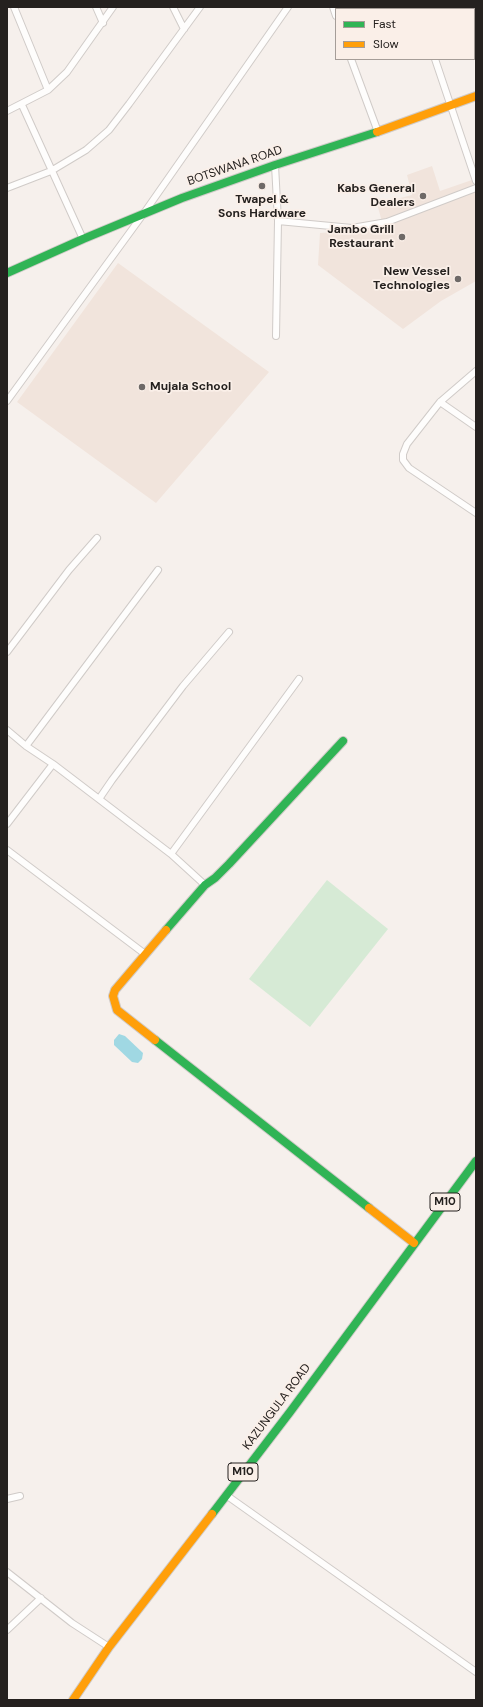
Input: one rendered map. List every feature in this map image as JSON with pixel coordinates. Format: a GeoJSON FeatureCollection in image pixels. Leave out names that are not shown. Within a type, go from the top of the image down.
{"type":"FeatureCollection","features":[{"type":"Feature","properties":{"kind":"main road","name":"BOTSWANA ROAD"},"geometry":{"type":"LineString","coordinates":[[7,273],[144,213],[275,164],[378,132],[476,96]]}},
{"type":"Feature","properties":{"kind":"main road"},"geometry":{"type":"LineString","coordinates":[[343,741],[229,864],[215,878],[205,885],[115,990],[113,996],[117,1010],[414,1243]]}},
{"type":"Feature","properties":{"kind":"main road","name":"M10"},"geometry":{"type":"LineString","coordinates":[[414,1243],[476,1161]]}},
{"type":"Feature","properties":{"kind":"main road","name":"KAZUNGULA ROAD"},"geometry":{"type":"LineString","coordinates":[[73,1700],[109,1647],[290,1412],[414,1243]]}},
{"type":"Feature","properties":{"kind":"street"},"geometry":{"type":"LineString","coordinates":[[14,7],[48,90]]}},
{"type":"Feature","properties":{"kind":"street"},"geometry":{"type":"LineString","coordinates":[[96,7],[103,23]]}},
{"type":"Feature","properties":{"kind":"street"},"geometry":{"type":"LineString","coordinates":[[7,111],[22,105],[48,90],[71,67],[113,7]]}},
{"type":"Feature","properties":{"kind":"street"},"geometry":{"type":"LineString","coordinates":[[173,7],[184,29]]}},
{"type":"Feature","properties":{"kind":"street"},"geometry":{"type":"LineString","coordinates":[[7,188],[51,171],[86,150],[109,130],[200,7]]}},
{"type":"Feature","properties":{"kind":"street"},"geometry":{"type":"LineString","coordinates":[[7,401],[144,213],[288,7]]}},
{"type":"Feature","properties":{"kind":"street"},"geometry":{"type":"LineString","coordinates":[[351,60],[378,132]]}},
{"type":"Feature","properties":{"kind":"street"},"geometry":{"type":"LineString","coordinates":[[436,60],[476,181]]}},
{"type":"Feature","properties":{"kind":"street"},"geometry":{"type":"LineString","coordinates":[[22,105],[83,239]]}},
{"type":"Feature","properties":{"kind":"street"},"geometry":{"type":"LineString","coordinates":[[275,164],[278,221],[276,336]]}},
{"type":"Feature","properties":{"kind":"street"},"geometry":{"type":"LineString","coordinates":[[278,221],[352,228],[387,222],[476,188]]}},
{"type":"Feature","properties":{"kind":"street"},"geometry":{"type":"LineString","coordinates":[[476,371],[440,402],[407,444],[403,454],[403,460],[409,468],[476,513]]}},
{"type":"Feature","properties":{"kind":"street"},"geometry":{"type":"LineString","coordinates":[[440,402],[476,427]]}},
{"type":"Feature","properties":{"kind":"street"},"geometry":{"type":"LineString","coordinates":[[7,652],[69,570],[97,538]]}},
{"type":"Feature","properties":{"kind":"street"},"geometry":{"type":"LineString","coordinates":[[26,746],[158,570]]}},
{"type":"Feature","properties":{"kind":"street"},"geometry":{"type":"LineString","coordinates":[[99,799],[183,686],[229,632]]}},
{"type":"Feature","properties":{"kind":"street"},"geometry":{"type":"LineString","coordinates":[[171,854],[299,679]]}},
{"type":"Feature","properties":{"kind":"street"},"geometry":{"type":"LineString","coordinates":[[7,730],[26,746],[171,854],[205,885]]}},
{"type":"Feature","properties":{"kind":"street"},"geometry":{"type":"LineString","coordinates":[[7,824],[52,764]]}},
{"type":"Feature","properties":{"kind":"street"},"geometry":{"type":"LineString","coordinates":[[7,850],[146,954]]}},
{"type":"Feature","properties":{"kind":"street"},"geometry":{"type":"LineString","coordinates":[[226,1495],[476,1672]]}},
{"type":"Feature","properties":{"kind":"street"},"geometry":{"type":"LineString","coordinates":[[7,1500],[20,1496]]}},
{"type":"Feature","properties":{"kind":"street"},"geometry":{"type":"LineString","coordinates":[[7,1572],[72,1623],[109,1647]]}},
{"type":"Feature","properties":{"kind":"street"},"geometry":{"type":"LineString","coordinates":[[7,1630],[41,1598]]}},
{"type":"Feature","properties":{"kind":"shaded area"},"geometry":{"type":"Polygon","coordinates":[[[432,166],[440,191],[472,180],[476,192],[476,281],[441,301],[403,329],[318,265],[320,233],[356,230],[383,225],[377,204],[412,195],[407,175],[432,166]]]}},
{"type":"Feature","properties":{"kind":"shaded area","name":"Mujala School"},"geometry":{"type":"Polygon","coordinates":[[[118,263],[269,372],[156,503],[17,402],[118,263]]]}},
{"type":"Feature","properties":{"kind":"green space"},"geometry":{"type":"Polygon","coordinates":[[[327,880],[388,929],[310,1027],[249,979],[327,880]]]}},
{"type":"Feature","properties":{"kind":"water"},"geometry":{"type":"Polygon","coordinates":[[[119,1034],[125,1036],[143,1053],[142,1059],[138,1063],[132,1062],[114,1045],[114,1040],[119,1034]]]}},
{"type":"Feature","properties":{"kind":"traffic: fast"},"geometry":{"type":"LineString","coordinates":[[7,273],[83,239],[182,198],[275,165],[377,132]]}},
{"type":"Feature","properties":{"kind":"traffic: fast"},"geometry":{"type":"LineString","coordinates":[[166,930],[205,885],[215,878],[229,864],[343,741]]}},
{"type":"Feature","properties":{"kind":"traffic: fast"},"geometry":{"type":"LineString","coordinates":[[155,1040],[369,1208]]}},
{"type":"Feature","properties":{"kind":"traffic: fast"},"geometry":{"type":"LineString","coordinates":[[212,1514],[290,1412],[476,1161]]}},
{"type":"Feature","properties":{"kind":"traffic: slow"},"geometry":{"type":"LineString","coordinates":[[377,132],[476,96]]}},
{"type":"Feature","properties":{"kind":"traffic: slow"},"geometry":{"type":"LineString","coordinates":[[155,1040],[117,1010],[113,996],[115,990],[166,930]]}},
{"type":"Feature","properties":{"kind":"traffic: slow"},"geometry":{"type":"LineString","coordinates":[[369,1208],[414,1243]]}},
{"type":"Feature","properties":{"kind":"traffic: slow"},"geometry":{"type":"LineString","coordinates":[[73,1700],[109,1647],[212,1514]]}},
{"type":"Feature","properties":{"kind":"place","name":"Twapel & Sons Hardware"},"geometry":{"type":"Point","coordinates":[262,186]}},
{"type":"Feature","properties":{"kind":"place","name":"Kabs General Dealers"},"geometry":{"type":"Point","coordinates":[423,196]}},
{"type":"Feature","properties":{"kind":"place","name":"Jambo Grill Restaurant"},"geometry":{"type":"Point","coordinates":[402,237]}},
{"type":"Feature","properties":{"kind":"place","name":"New Vessel Technologies"},"geometry":{"type":"Point","coordinates":[458,279]}},
{"type":"Feature","properties":{"kind":"place","name":"Mujala School"},"geometry":{"type":"Point","coordinates":[142,387]}}]}
